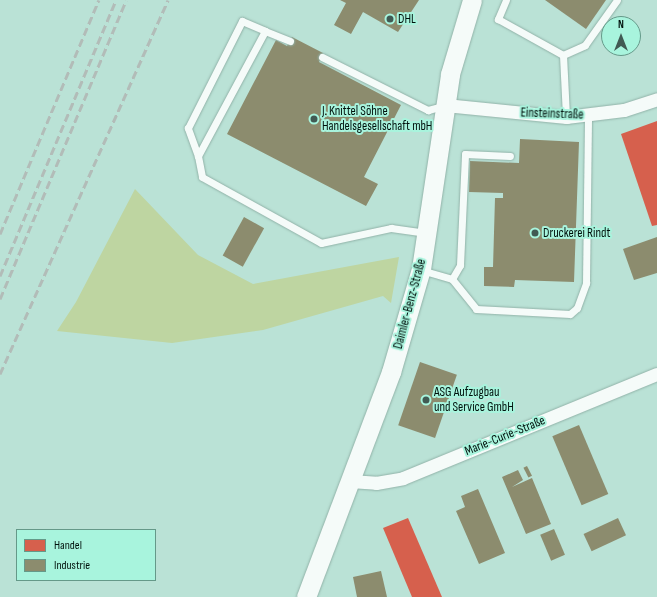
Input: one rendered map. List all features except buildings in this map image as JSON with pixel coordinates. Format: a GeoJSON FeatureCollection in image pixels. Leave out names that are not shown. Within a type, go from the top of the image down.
{"type":"FeatureCollection","features":[{"type":"Feature","properties":{"kind":"street","name":"Daimler-Benz-Straße"},"geometry":{"type":"LineString","coordinates":[[306,597],[391,372],[421,270],[450,74],[472,0]]}},
{"type":"Feature","properties":{"kind":"street","name":"Einsteinstraße"},"geometry":{"type":"LineString","coordinates":[[445,105],[566,117],[588,116],[624,110],[657,98]]}},
{"type":"Feature","properties":{"kind":"street","name":"Marie-Curie-Straße"},"geometry":{"type":"LineString","coordinates":[[350,481],[376,483],[403,478],[657,374]]}},
{"type":"Feature","properties":{"kind":"lane"},"geometry":{"type":"LineString","coordinates":[[506,0],[498,19],[563,55]]}},
{"type":"Feature","properties":{"kind":"lane"},"geometry":{"type":"LineString","coordinates":[[563,55],[585,45],[617,0]]}},
{"type":"Feature","properties":{"kind":"lane"},"geometry":{"type":"LineString","coordinates":[[290,41],[242,21],[188,128],[198,156],[202,176],[321,243],[391,228],[427,233]]}},
{"type":"Feature","properties":{"kind":"lane"},"geometry":{"type":"LineString","coordinates":[[198,156],[265,31]]}},
{"type":"Feature","properties":{"kind":"lane"},"geometry":{"type":"LineString","coordinates":[[563,55],[566,117]]}},
{"type":"Feature","properties":{"kind":"lane"},"geometry":{"type":"LineString","coordinates":[[322,57],[428,110],[445,105]]}},
{"type":"Feature","properties":{"kind":"lane"},"geometry":{"type":"LineString","coordinates":[[421,270],[452,279],[476,309],[570,314],[577,308],[586,283],[588,116]]}},
{"type":"Feature","properties":{"kind":"lane"},"geometry":{"type":"LineString","coordinates":[[452,279],[460,265],[465,154],[510,156]]}},
{"type":"Feature","properties":{"kind":"green space"},"geometry":{"type":"Polygon","coordinates":[[[135,189],[198,255],[253,284],[399,257],[391,303],[383,296],[263,330],[172,343],[57,331],[76,302],[135,189]]]}},
{"type":"Feature","properties":{"kind":"railway"},"geometry":{"type":"LineString","coordinates":[[0,234],[99,0]]}},
{"type":"Feature","properties":{"kind":"railway"},"geometry":{"type":"LineString","coordinates":[[0,276],[116,0]]}},
{"type":"Feature","properties":{"kind":"railway"},"geometry":{"type":"LineString","coordinates":[[0,299],[126,0]]}},
{"type":"Feature","properties":{"kind":"railway"},"geometry":{"type":"LineString","coordinates":[[0,374],[168,0]]}},
{"type":"Feature","properties":{"kind":"place","name":"DHL"},"geometry":{"type":"Point","coordinates":[390,19]}},
{"type":"Feature","properties":{"kind":"place","name":"J. Knittel Söhne Handelsgesellschaft mbH"},"geometry":{"type":"Point","coordinates":[314,119]}},
{"type":"Feature","properties":{"kind":"place","name":"Druckerei Rindt"},"geometry":{"type":"Point","coordinates":[535,233]}},
{"type":"Feature","properties":{"kind":"place","name":"ASG Aufzugbau und Service GmbH"},"geometry":{"type":"Point","coordinates":[426,400]}}]}
